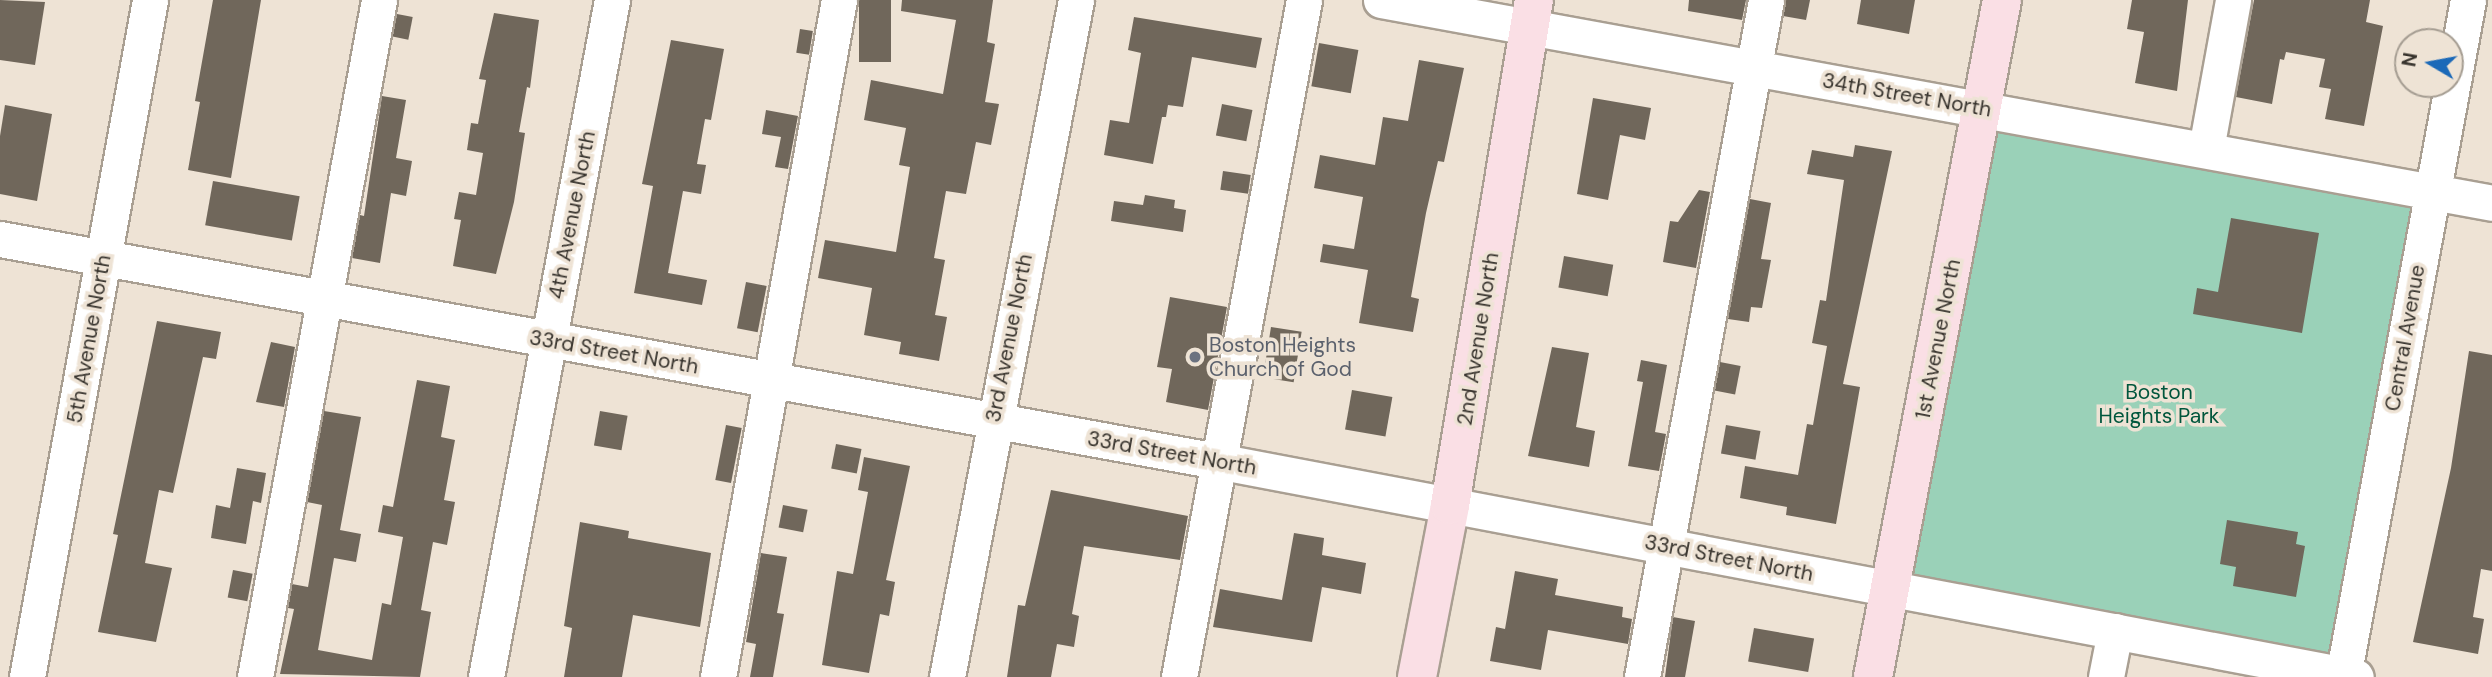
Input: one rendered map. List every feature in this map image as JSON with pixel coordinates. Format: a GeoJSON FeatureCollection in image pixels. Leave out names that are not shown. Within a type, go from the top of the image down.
{"type":"FeatureCollection","features":[{"type":"Feature","properties":{"kind":"main road","name":"1st Avenue North"},"geometry":{"type":"LineString","coordinates":[[1873,677],[2002,0]]}},
{"type":"Feature","properties":{"kind":"main road","name":"2nd Avenue North"},"geometry":{"type":"LineString","coordinates":[[1417,677],[1450,505],[1532,14]]}},
{"type":"Feature","properties":{"kind":"street","name":"5th Avenue North"},"geometry":{"type":"LineString","coordinates":[[27,677],[150,0]]}},
{"type":"Feature","properties":{"kind":"street"},"geometry":{"type":"LineString","coordinates":[[256,677],[379,0]]}},
{"type":"Feature","properties":{"kind":"street","name":"4th Avenue North"},"geometry":{"type":"LineString","coordinates":[[486,677],[612,0]]}},
{"type":"Feature","properties":{"kind":"street"},"geometry":{"type":"LineString","coordinates":[[718,677],[839,0]]}},
{"type":"Feature","properties":{"kind":"street","name":"3rd Avenue North"},"geometry":{"type":"LineString","coordinates":[[947,677],[992,422],[1076,0]]}},
{"type":"Feature","properties":{"kind":"street"},"geometry":{"type":"LineString","coordinates":[[1180,677],[1217,461],[1304,0]]}},
{"type":"Feature","properties":{"kind":"street","name":"34th Street North"},"geometry":{"type":"LineString","coordinates":[[1381,0],[1532,14],[1754,68],[2492,203]]}},
{"type":"Feature","properties":{"kind":"street"},"geometry":{"type":"LineString","coordinates":[[1642,677],[1766,0]]}},
{"type":"Feature","properties":{"kind":"street"},"geometry":{"type":"LineString","coordinates":[[2206,149],[2233,0]]}},
{"type":"Feature","properties":{"kind":"street","name":"Central Avenue"},"geometry":{"type":"LineString","coordinates":[[2347,676],[2468,0]]}},
{"type":"Feature","properties":{"kind":"street","name":"33rd Street North"},"geometry":{"type":"LineString","coordinates":[[0,239],[1217,461],[2347,676]]}},
{"type":"Feature","properties":{"kind":"street"},"geometry":{"type":"LineString","coordinates":[[2106,677],[2115,631]]}},
{"type":"Feature","properties":{"kind":"green space","name":"Boston Heights Park"},"geometry":{"type":"Polygon","coordinates":[[[1983,108],[2432,195],[2338,675],[1890,588],[1983,108]]]}},
{"type":"Feature","properties":{"kind":"building"},"geometry":{"type":"Polygon","coordinates":[[[0,0],[45,2],[35,65],[0,60],[0,0]]]}},
{"type":"Feature","properties":{"kind":"building"},"geometry":{"type":"Polygon","coordinates":[[[213,0],[261,0],[231,178],[188,170],[200,102],[195,101],[213,0]]]}},
{"type":"Feature","properties":{"kind":"building"},"geometry":{"type":"Polygon","coordinates":[[[859,0],[891,0],[891,62],[859,62],[859,0]]]}},
{"type":"Feature","properties":{"kind":"building"},"geometry":{"type":"Polygon","coordinates":[[[902,0],[993,0],[987,42],[995,44],[985,102],[999,104],[991,145],[976,142],[966,194],[946,191],[934,258],[945,260],[935,315],[947,317],[939,361],[899,354],[901,342],[864,335],[872,288],[818,278],[825,240],[896,252],[910,167],[899,165],[906,128],[864,120],[871,80],[943,94],[956,20],[901,11],[902,0]]]}},
{"type":"Feature","properties":{"kind":"building"},"geometry":{"type":"Polygon","coordinates":[[[1689,0],[1746,0],[1742,20],[1688,11],[1689,0]]]}},
{"type":"Feature","properties":{"kind":"building"},"geometry":{"type":"Polygon","coordinates":[[[1786,0],[1810,0],[1806,20],[1783,16],[1786,0]]]}},
{"type":"Feature","properties":{"kind":"building"},"geometry":{"type":"Polygon","coordinates":[[[1861,0],[1915,0],[1909,34],[1857,24],[1861,0]]]}},
{"type":"Feature","properties":{"kind":"building"},"geometry":{"type":"Polygon","coordinates":[[[2132,0],[2188,0],[2177,91],[2135,83],[2144,32],[2127,29],[2132,0]]]}},
{"type":"Feature","properties":{"kind":"building"},"geometry":{"type":"Polygon","coordinates":[[[2254,0],[2370,0],[2366,22],[2383,26],[2364,126],[2325,119],[2331,89],[2319,87],[2325,59],[2286,52],[2284,60],[2280,59],[2272,104],[2236,97],[2254,0]]]}},
{"type":"Feature","properties":{"kind":"building"},"geometry":{"type":"Polygon","coordinates":[[[494,13],[539,20],[530,88],[527,87],[519,132],[525,133],[514,202],[496,274],[453,266],[461,220],[454,219],[459,192],[476,195],[483,153],[467,150],[471,123],[478,124],[486,80],[479,79],[494,13]]]}},
{"type":"Feature","properties":{"kind":"building"},"geometry":{"type":"Polygon","coordinates":[[[397,14],[413,17],[408,40],[393,37],[397,14]]]}},
{"type":"Feature","properties":{"kind":"building"},"geometry":{"type":"Polygon","coordinates":[[[1134,17],[1262,38],[1256,68],[1192,57],[1183,107],[1168,105],[1166,117],[1162,117],[1153,164],[1104,155],[1110,120],[1129,123],[1141,53],[1128,50],[1134,17]]]}},
{"type":"Feature","properties":{"kind":"building"},"geometry":{"type":"Polygon","coordinates":[[[800,29],[813,31],[809,55],[796,53],[800,29]]]}},
{"type":"Feature","properties":{"kind":"building"},"geometry":{"type":"Polygon","coordinates":[[[671,40],[724,49],[711,120],[705,119],[697,164],[706,165],[701,194],[683,191],[668,273],[707,280],[702,305],[634,293],[653,186],[642,184],[671,40]]]}},
{"type":"Feature","properties":{"kind":"building"},"geometry":{"type":"Polygon","coordinates":[[[1319,43],[1358,50],[1351,93],[1311,86],[1319,43]]]}},
{"type":"Feature","properties":{"kind":"building"},"geometry":{"type":"Polygon","coordinates":[[[1419,60],[1464,68],[1444,162],[1438,161],[1426,213],[1411,297],[1419,299],[1413,332],[1359,323],[1368,270],[1320,262],[1323,244],[1354,249],[1363,197],[1314,188],[1320,155],[1375,165],[1383,117],[1408,121],[1419,60]]]}},
{"type":"Feature","properties":{"kind":"building"},"geometry":{"type":"Polygon","coordinates":[[[382,96],[406,100],[396,158],[412,161],[406,196],[391,193],[380,263],[352,258],[360,215],[364,216],[382,96]]]}},
{"type":"Feature","properties":{"kind":"building"},"geometry":{"type":"Polygon","coordinates":[[[1593,98],[1651,108],[1645,140],[1620,135],[1608,200],[1577,194],[1593,98]]]}},
{"type":"Feature","properties":{"kind":"building"},"geometry":{"type":"Polygon","coordinates":[[[1222,104],[1252,110],[1246,141],[1216,135],[1222,104]]]}},
{"type":"Feature","properties":{"kind":"building"},"geometry":{"type":"Polygon","coordinates":[[[5,105],[52,114],[37,201],[0,194],[0,136],[5,105]]]}},
{"type":"Feature","properties":{"kind":"building"},"geometry":{"type":"Polygon","coordinates":[[[766,110],[798,116],[788,169],[775,167],[781,137],[762,134],[766,110]]]}},
{"type":"Feature","properties":{"kind":"building"},"geometry":{"type":"Polygon","coordinates":[[[1855,145],[1892,151],[1843,384],[1860,387],[1836,524],[1786,515],[1787,507],[1740,498],[1745,466],[1798,475],[1807,424],[1813,425],[1827,346],[1812,343],[1820,300],[1826,301],[1844,180],[1807,174],[1812,150],[1853,157],[1855,145]]]}},
{"type":"Feature","properties":{"kind":"building"},"geometry":{"type":"Polygon","coordinates":[[[1223,171],[1251,175],[1248,194],[1220,190],[1223,171]]]}},
{"type":"Feature","properties":{"kind":"building"},"geometry":{"type":"Polygon","coordinates":[[[213,181],[300,196],[292,241],[205,225],[213,181]]]}},
{"type":"Feature","properties":{"kind":"building"},"geometry":{"type":"Polygon","coordinates":[[[1699,190],[1710,192],[1696,268],[1663,262],[1670,221],[1678,222],[1699,190]]]}},
{"type":"Feature","properties":{"kind":"building"},"geometry":{"type":"Polygon","coordinates":[[[1145,195],[1175,200],[1174,208],[1186,210],[1183,232],[1111,221],[1114,201],[1143,205],[1145,195]]]}},
{"type":"Feature","properties":{"kind":"building"},"geometry":{"type":"Polygon","coordinates":[[[1750,199],[1771,203],[1761,259],[1771,260],[1762,308],[1751,307],[1749,322],[1728,319],[1750,199]]]}},
{"type":"Feature","properties":{"kind":"building"},"geometry":{"type":"Polygon","coordinates":[[[2231,218],[2319,233],[2302,333],[2193,314],[2197,288],[2218,292],[2231,218]]]}},
{"type":"Feature","properties":{"kind":"building"},"geometry":{"type":"Polygon","coordinates":[[[1564,256],[1613,265],[1608,296],[1558,288],[1564,256]]]}},
{"type":"Feature","properties":{"kind":"building"},"geometry":{"type":"Polygon","coordinates":[[[746,282],[767,286],[758,332],[737,328],[746,282]]]}},
{"type":"Feature","properties":{"kind":"building"},"geometry":{"type":"Polygon","coordinates":[[[1170,297],[1227,307],[1208,410],[1166,402],[1172,369],[1157,367],[1170,297]]]}},
{"type":"Feature","properties":{"kind":"building"},"geometry":{"type":"Polygon","coordinates":[[[157,321],[221,332],[216,359],[203,357],[173,493],[159,490],[145,563],[172,568],[156,642],[98,632],[118,535],[113,534],[157,321]]]}},
{"type":"Feature","properties":{"kind":"building"},"geometry":{"type":"Polygon","coordinates":[[[1271,327],[1302,332],[1294,382],[1263,377],[1271,327]]]}},
{"type":"Feature","properties":{"kind":"building"},"geometry":{"type":"Polygon","coordinates":[[[271,342],[295,347],[284,407],[256,402],[271,342]]]}},
{"type":"Feature","properties":{"kind":"building"},"geometry":{"type":"Polygon","coordinates":[[[1552,347],[1589,353],[1576,427],[1595,431],[1589,467],[1528,456],[1552,347]]]}},
{"type":"Feature","properties":{"kind":"building"},"geometry":{"type":"Polygon","coordinates":[[[2469,351],[2492,355],[2492,571],[2481,569],[2473,617],[2484,619],[2478,654],[2413,642],[2451,468],[2469,351]]]}},
{"type":"Feature","properties":{"kind":"building"},"geometry":{"type":"Polygon","coordinates":[[[1641,360],[1667,365],[1655,432],[1666,434],[1659,471],[1628,466],[1643,382],[1637,381],[1641,360]]]}},
{"type":"Feature","properties":{"kind":"building"},"geometry":{"type":"Polygon","coordinates":[[[1720,362],[1741,366],[1735,394],[1714,390],[1720,362]]]}},
{"type":"Feature","properties":{"kind":"building"},"geometry":{"type":"Polygon","coordinates":[[[417,380],[450,386],[441,437],[455,440],[444,500],[455,502],[447,545],[433,542],[421,610],[431,612],[420,677],[280,674],[294,609],[288,608],[292,584],[308,587],[322,505],[307,502],[324,411],[361,417],[340,530],[361,534],[356,562],[334,558],[318,650],[372,660],[382,603],[391,605],[403,537],[378,532],[383,505],[393,507],[417,380]]]}},
{"type":"Feature","properties":{"kind":"building"},"geometry":{"type":"Polygon","coordinates":[[[1352,390],[1392,397],[1385,437],[1345,429],[1352,390]]]}},
{"type":"Feature","properties":{"kind":"building"},"geometry":{"type":"Polygon","coordinates":[[[600,411],[628,416],[621,450],[594,445],[600,411]]]}},
{"type":"Feature","properties":{"kind":"building"},"geometry":{"type":"Polygon","coordinates":[[[726,425],[742,428],[731,483],[715,480],[726,425]]]}},
{"type":"Feature","properties":{"kind":"building"},"geometry":{"type":"Polygon","coordinates":[[[1726,425],[1760,431],[1755,460],[1721,454],[1726,425]]]}},
{"type":"Feature","properties":{"kind":"building"},"geometry":{"type":"Polygon","coordinates":[[[836,444],[862,449],[857,474],[831,469],[836,444]]]}},
{"type":"Feature","properties":{"kind":"building"},"geometry":{"type":"Polygon","coordinates":[[[864,457],[910,466],[886,580],[895,582],[889,616],[880,614],[869,673],[822,665],[837,571],[853,574],[868,492],[858,490],[864,457]]]}},
{"type":"Feature","properties":{"kind":"building"},"geometry":{"type":"Polygon","coordinates":[[[237,468],[266,473],[261,503],[253,501],[246,544],[211,538],[216,505],[230,508],[237,468]]]}},
{"type":"Feature","properties":{"kind":"building"},"geometry":{"type":"Polygon","coordinates":[[[1051,490],[1188,516],[1180,560],[1084,546],[1072,614],[1079,616],[1074,647],[1057,644],[1051,677],[1007,677],[1018,605],[1025,606],[1051,490]]]}},
{"type":"Feature","properties":{"kind":"building"},"geometry":{"type":"Polygon","coordinates":[[[783,505],[808,510],[803,532],[779,528],[783,505]]]}},
{"type":"Feature","properties":{"kind":"building"},"geometry":{"type":"Polygon","coordinates":[[[2227,520],[2298,532],[2296,544],[2305,546],[2296,597],[2233,586],[2236,567],[2220,564],[2227,520]]]}},
{"type":"Feature","properties":{"kind":"building"},"geometry":{"type":"Polygon","coordinates":[[[580,522],[629,531],[628,538],[711,553],[700,627],[633,615],[622,677],[564,677],[572,628],[564,626],[580,522]]]}},
{"type":"Feature","properties":{"kind":"building"},"geometry":{"type":"Polygon","coordinates":[[[1294,533],[1324,538],[1322,555],[1366,563],[1361,594],[1322,587],[1312,642],[1213,627],[1220,589],[1282,600],[1294,533]]]}},
{"type":"Feature","properties":{"kind":"building"},"geometry":{"type":"Polygon","coordinates":[[[761,553],[787,557],[777,613],[784,614],[773,677],[750,677],[756,644],[746,642],[761,553]]]}},
{"type":"Feature","properties":{"kind":"building"},"geometry":{"type":"Polygon","coordinates":[[[233,570],[253,574],[247,601],[228,597],[233,570]]]}},
{"type":"Feature","properties":{"kind":"building"},"geometry":{"type":"Polygon","coordinates":[[[1515,571],[1558,579],[1555,595],[1623,607],[1622,617],[1632,619],[1628,644],[1548,630],[1541,670],[1490,661],[1496,627],[1505,629],[1515,571]]]}},
{"type":"Feature","properties":{"kind":"building"},"geometry":{"type":"Polygon","coordinates":[[[1673,617],[1695,621],[1685,677],[1665,677],[1673,617]]]}},
{"type":"Feature","properties":{"kind":"building"},"geometry":{"type":"Polygon","coordinates":[[[1754,628],[1814,639],[1808,672],[1748,661],[1754,628]]]}},
{"type":"Feature","properties":{"kind":"place","name":"Boston Heights Church of God"},"geometry":{"type":"Point","coordinates":[1195,357]}}]}
